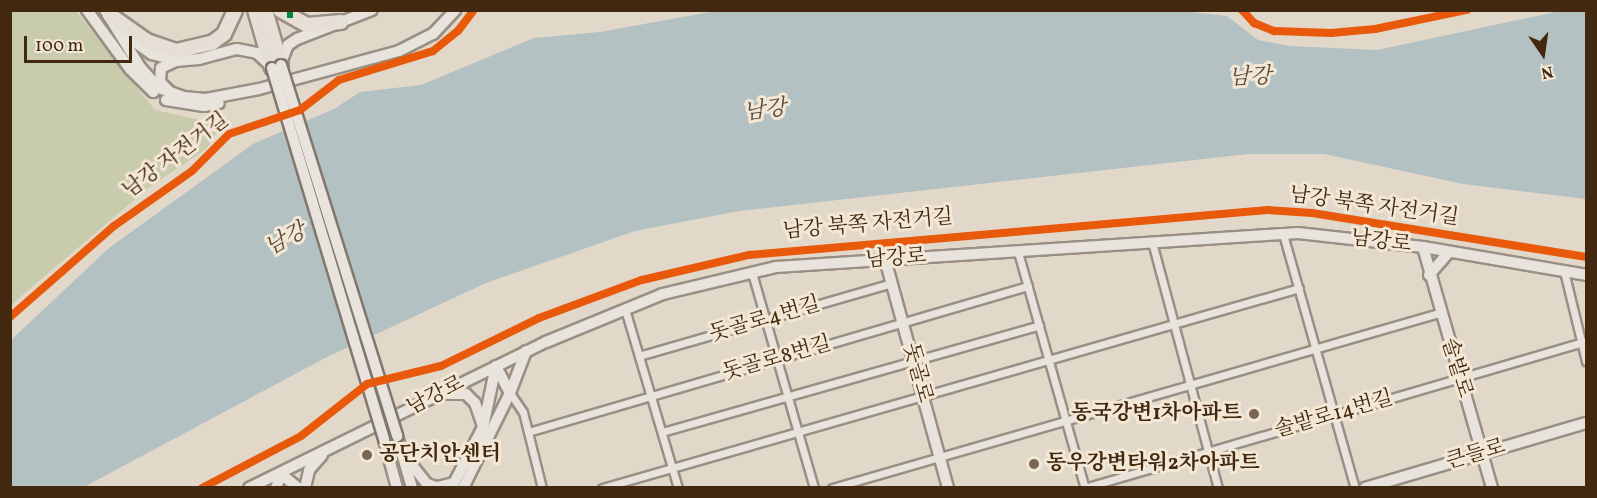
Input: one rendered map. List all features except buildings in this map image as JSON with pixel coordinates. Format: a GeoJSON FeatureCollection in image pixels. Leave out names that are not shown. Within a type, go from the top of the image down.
{"type":"FeatureCollection","features":[{"type":"Feature","properties":{"kind":"highway"},"geometry":{"type":"LineString","coordinates":[[108,13],[147,41],[176,51],[212,43],[224,34],[235,10]]}},
{"type":"Feature","properties":{"kind":"highway"},"geometry":{"type":"LineString","coordinates":[[255,10],[276,67]]}},
{"type":"Feature","properties":{"kind":"highway"},"geometry":{"type":"LineString","coordinates":[[265,10],[276,67]]}},
{"type":"Feature","properties":{"kind":"highway"},"geometry":{"type":"LineString","coordinates":[[287,13],[307,25],[341,22]]}},
{"type":"Feature","properties":{"kind":"street"},"geometry":{"type":"LineString","coordinates":[[87,10],[140,80],[168,100],[204,106],[399,51],[438,28],[455,10]]}},
{"type":"Feature","properties":{"kind":"street"},"geometry":{"type":"LineString","coordinates":[[92,10],[152,54],[176,61]]}},
{"type":"Feature","properties":{"kind":"street"},"geometry":{"type":"LineString","coordinates":[[372,10],[288,45],[276,67],[397,488]]}},
{"type":"Feature","properties":{"kind":"street"},"geometry":{"type":"LineString","coordinates":[[438,28],[442,10]]}},
{"type":"Feature","properties":{"kind":"street"},"geometry":{"type":"LineString","coordinates":[[108,13],[150,80],[168,94],[206,99],[259,90]]}},
{"type":"Feature","properties":{"kind":"street"},"geometry":{"type":"LineString","coordinates":[[184,97],[160,82],[161,68],[176,61],[244,49],[257,53],[276,67],[412,488]]}},
{"type":"Feature","properties":{"kind":"street"},"geometry":{"type":"LineString","coordinates":[[1283,234],[1355,488]]}},
{"type":"Feature","properties":{"kind":"street","name":"남강로"},"geometry":{"type":"LineString","coordinates":[[249,488],[526,351],[626,309],[663,294],[776,267],[1283,234],[1423,248],[1587,274]]}},
{"type":"Feature","properties":{"kind":"street"},"geometry":{"type":"LineString","coordinates":[[1152,242],[1218,488]]}},
{"type":"Feature","properties":{"kind":"street","name":"솔밭로"},"geometry":{"type":"LineString","coordinates":[[1423,248],[1439,313],[1492,488]]}},
{"type":"Feature","properties":{"kind":"street"},"geometry":{"type":"LineString","coordinates":[[1018,252],[1085,487]]}},
{"type":"Feature","properties":{"kind":"street"},"geometry":{"type":"LineString","coordinates":[[1429,276],[1449,252]]}},
{"type":"Feature","properties":{"kind":"street","name":"돗골로"},"geometry":{"type":"LineString","coordinates":[[885,259],[948,488]]}},
{"type":"Feature","properties":{"kind":"street"},"geometry":{"type":"LineString","coordinates":[[1564,271],[1587,361]]}},
{"type":"Feature","properties":{"kind":"street"},"geometry":{"type":"LineString","coordinates":[[752,273],[814,488]]}},
{"type":"Feature","properties":{"kind":"street","name":"돗골로4번길"},"geometry":{"type":"LineString","coordinates":[[639,356],[892,283]]}},
{"type":"Feature","properties":{"kind":"street","name":"돗골로8번길"},"geometry":{"type":"LineString","coordinates":[[528,432],[1028,286]]}},
{"type":"Feature","properties":{"kind":"street"},"geometry":{"type":"LineString","coordinates":[[602,488],[1299,288]]}},
{"type":"Feature","properties":{"kind":"street"},"geometry":{"type":"LineString","coordinates":[[626,309],[678,488]]}},
{"type":"Feature","properties":{"kind":"street"},"geometry":{"type":"LineString","coordinates":[[832,488],[1439,313]]}},
{"type":"Feature","properties":{"kind":"street"},"geometry":{"type":"LineString","coordinates":[[662,432],[1039,325]]}},
{"type":"Feature","properties":{"kind":"street","name":"솔밭로14번길"},"geometry":{"type":"LineString","coordinates":[[1085,487],[1584,342]]}},
{"type":"Feature","properties":{"kind":"street"},"geometry":{"type":"LineString","coordinates":[[463,488],[510,393],[526,351]]}},
{"type":"Feature","properties":{"kind":"street"},"geometry":{"type":"LineString","coordinates":[[401,451],[420,478],[437,487],[446,486],[460,476],[483,426],[496,366]]}},
{"type":"Feature","properties":{"kind":"street"},"geometry":{"type":"LineString","coordinates":[[496,366],[523,412],[542,488]]}},
{"type":"Feature","properties":{"kind":"street"},"geometry":{"type":"LineString","coordinates":[[437,394],[466,394],[476,403],[483,426]]}},
{"type":"Feature","properties":{"kind":"street","name":"큰들로"},"geometry":{"type":"LineString","coordinates":[[1365,488],[1587,423]]}},
{"type":"Feature","properties":{"kind":"street"},"geometry":{"type":"LineString","coordinates":[[305,488],[309,470],[325,452]]}},
{"type":"Feature","properties":{"kind":"street"},"geometry":{"type":"LineString","coordinates":[[389,460],[391,488]]}},
{"type":"Feature","properties":{"kind":"street"},"geometry":{"type":"LineString","coordinates":[[276,488],[281,474],[298,488]]}},
{"type":"Feature","properties":{"kind":"green space"},"geometry":{"type":"Polygon","coordinates":[[[11,10],[76,11],[155,110],[222,125],[206,149],[147,189],[11,305],[11,10]]]}},
{"type":"Feature","properties":{"kind":"water","name":"남강"},"geometry":{"type":"Polygon","coordinates":[[[721,10],[1173,10],[1227,16],[1258,40],[1291,46],[1377,50],[1560,11],[1586,11],[1586,199],[1463,184],[1324,154],[1248,154],[739,211],[635,231],[486,283],[325,358],[84,487],[11,487],[10,341],[109,248],[253,144],[334,109],[360,92],[421,85],[534,38],[600,32],[721,10]]]}},
{"type":"Feature","properties":{"kind":"marked path"},"geometry":{"type":"LineString","coordinates":[[290,10],[290,18]]}},
{"type":"Feature","properties":{"kind":"cycle path","name":"남강 자전거길"},"geometry":{"type":"LineString","coordinates":[[10,317],[114,226],[192,171],[229,134],[300,110],[339,80],[433,51],[458,31],[474,10]]}},
{"type":"Feature","properties":{"kind":"cycle path"},"geometry":{"type":"LineString","coordinates":[[1242,10],[1254,23],[1274,31],[1331,33],[1375,29],[1467,10]]}},
{"type":"Feature","properties":{"kind":"cycle path","name":"남강 북쪽 자전거길"},"geometry":{"type":"LineString","coordinates":[[202,488],[301,436],[367,384],[441,366],[539,318],[642,280],[749,255],[1267,210],[1312,213],[1586,257]]}},
{"type":"Feature","properties":{"kind":"place","name":"동국강변1차아파트"},"geometry":{"type":"Point","coordinates":[1254,414]}},
{"type":"Feature","properties":{"kind":"place","name":"공단치안센터"},"geometry":{"type":"Point","coordinates":[367,455]}},
{"type":"Feature","properties":{"kind":"place","name":"동우강변타워2차아파트"},"geometry":{"type":"Point","coordinates":[1034,464]}}]}
